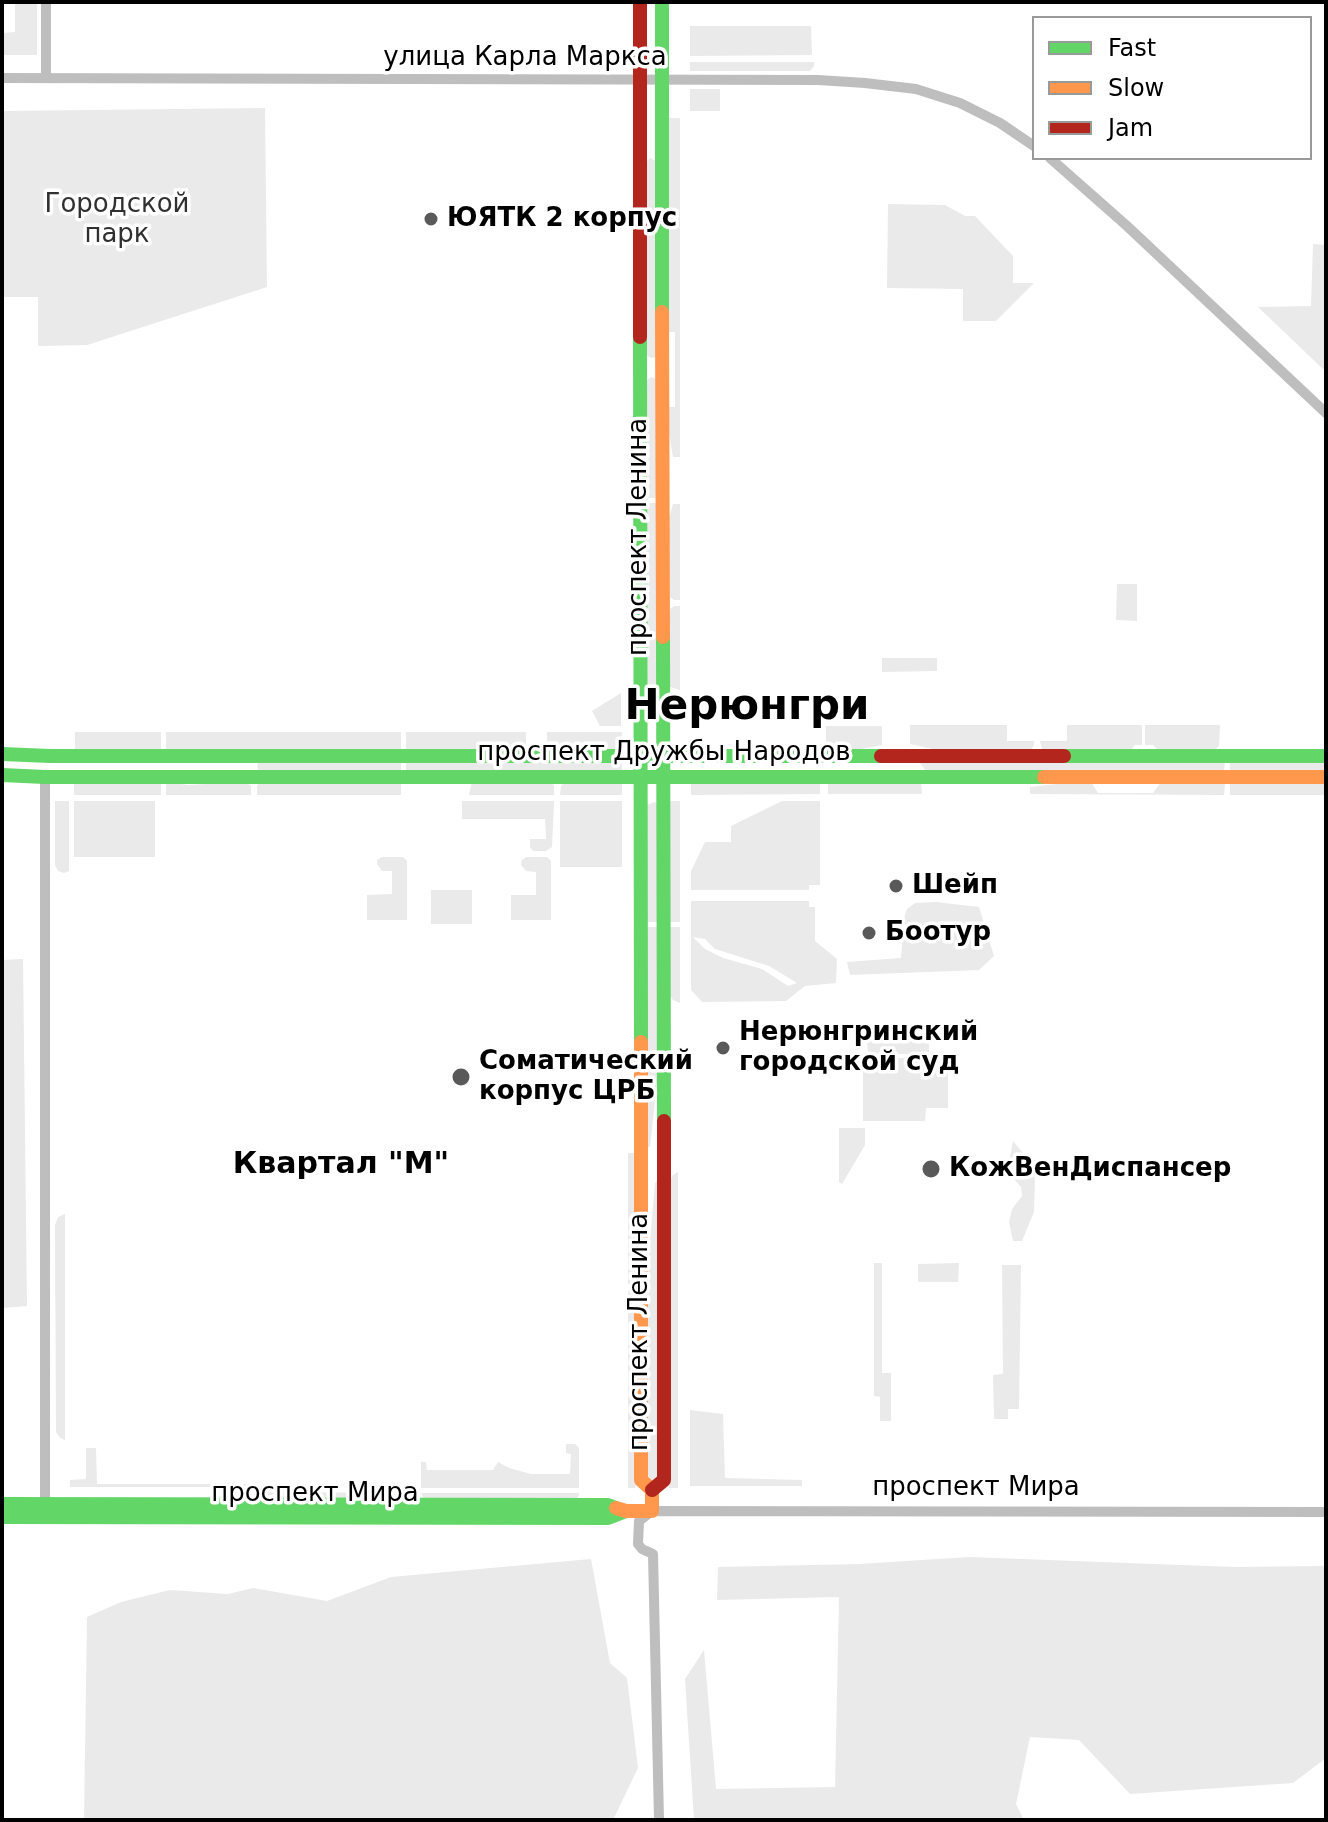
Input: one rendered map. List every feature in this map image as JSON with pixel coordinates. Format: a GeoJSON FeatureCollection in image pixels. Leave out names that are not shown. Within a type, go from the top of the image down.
{"type":"FeatureCollection","features":[{"type":"Feature","properties":{"kind":"street"},"geometry":{"type":"LineString","coordinates":[[46,2],[46,77]]}},
{"type":"Feature","properties":{"kind":"street","name":"проспект Ленина"},"geometry":{"type":"LineString","coordinates":[[640,2],[641,1480],[652,1490],[652,1511]]}},
{"type":"Feature","properties":{"kind":"street","name":"проспект Ленина"},"geometry":{"type":"LineString","coordinates":[[652,1490],[664,1480],[662,2]]}},
{"type":"Feature","properties":{"kind":"street","name":"улица Карла Маркса"},"geometry":{"type":"LineString","coordinates":[[2,78],[818,80],[865,83],[932,93],[1000,123],[1032,145]]}},
{"type":"Feature","properties":{"kind":"street"},"geometry":{"type":"LineString","coordinates":[[1052,160],[1326,413]]}},
{"type":"Feature","properties":{"kind":"street","name":"проспект Дружбы Народов"},"geometry":{"type":"LineString","coordinates":[[2,754],[1326,756]]}},
{"type":"Feature","properties":{"kind":"street","name":"проспект Дружбы Народов"},"geometry":{"type":"LineString","coordinates":[[2,775],[1326,777]]}},
{"type":"Feature","properties":{"kind":"street"},"geometry":{"type":"LineString","coordinates":[[45,777],[45,1511]]}},
{"type":"Feature","properties":{"kind":"street"},"geometry":{"type":"LineString","coordinates":[[641,1168],[664,1168]]}},
{"type":"Feature","properties":{"kind":"street","name":"проспект Мира"},"geometry":{"type":"LineString","coordinates":[[2,1504],[45,1511],[608,1518],[626,1511],[1326,1512]]}},
{"type":"Feature","properties":{"kind":"street","name":"проспект Мира"},"geometry":{"type":"LineString","coordinates":[[2,1517],[45,1511]]}},
{"type":"Feature","properties":{"kind":"street"},"geometry":{"type":"LineString","coordinates":[[652,1511],[639,1521],[638,1544],[653,1554],[659,1820]]}},
{"type":"Feature","properties":{"kind":"green space"},"geometry":{"type":"Polygon","coordinates":[[[15,2],[37,2],[37,55],[2,55],[2,33],[15,32],[15,2]]]}},
{"type":"Feature","properties":{"kind":"green space"},"geometry":{"type":"Polygon","coordinates":[[[690,26],[811,26],[812,55],[690,56],[690,26]]]}},
{"type":"Feature","properties":{"kind":"green space"},"geometry":{"type":"Polygon","coordinates":[[[690,62],[814,62],[814,66],[810,71],[690,71],[690,62]]]}},
{"type":"Feature","properties":{"kind":"green space"},"geometry":{"type":"Polygon","coordinates":[[[690,89],[720,89],[720,111],[690,111],[690,89]]]}},
{"type":"Feature","properties":{"kind":"green space","name":"Городской парк"},"geometry":{"type":"Polygon","coordinates":[[[265,108],[267,287],[87,345],[38,346],[38,297],[2,297],[2,111],[265,108]]]}},
{"type":"Feature","properties":{"kind":"green space"},"geometry":{"type":"Polygon","coordinates":[[[667,118],[680,118],[680,457],[673,457],[668,428],[668,407],[675,407],[675,332],[667,332],[667,118]]]}},
{"type":"Feature","properties":{"kind":"green space"},"geometry":{"type":"Polygon","coordinates":[[[650,158],[656,161],[657,356],[653,358],[646,354],[646,162],[650,158]]]}},
{"type":"Feature","properties":{"kind":"green space"},"geometry":{"type":"Polygon","coordinates":[[[888,204],[945,205],[965,216],[975,216],[1013,256],[1013,283],[1034,283],[996,321],[963,321],[963,289],[887,288],[888,204]]]}},
{"type":"Feature","properties":{"kind":"green space"},"geometry":{"type":"Polygon","coordinates":[[[1313,244],[1326,245],[1326,372],[1258,307],[1311,306],[1313,244]]]}},
{"type":"Feature","properties":{"kind":"green space"},"geometry":{"type":"Polygon","coordinates":[[[651,377],[657,379],[659,498],[646,498],[646,381],[651,377]]]}},
{"type":"Feature","properties":{"kind":"green space"},"geometry":{"type":"Polygon","coordinates":[[[646,503],[659,503],[657,714],[653,716],[646,712],[646,503]]]}},
{"type":"Feature","properties":{"kind":"green space"},"geometry":{"type":"Polygon","coordinates":[[[673,504],[680,504],[680,600],[670,597],[668,522],[673,504]]]}},
{"type":"Feature","properties":{"kind":"green space"},"geometry":{"type":"Polygon","coordinates":[[[1117,584],[1137,584],[1137,621],[1116,620],[1117,584]]]}},
{"type":"Feature","properties":{"kind":"green space"},"geometry":{"type":"Polygon","coordinates":[[[680,606],[680,690],[670,687],[670,609],[680,606]]]}},
{"type":"Feature","properties":{"kind":"green space"},"geometry":{"type":"Polygon","coordinates":[[[882,658],[937,658],[937,671],[882,672],[882,658]]]}},
{"type":"Feature","properties":{"kind":"green space"},"geometry":{"type":"Polygon","coordinates":[[[621,693],[621,726],[600,726],[592,711],[621,693]]]}},
{"type":"Feature","properties":{"kind":"green space"},"geometry":{"type":"Polygon","coordinates":[[[910,725],[1007,725],[1007,741],[1034,741],[1034,745],[1031,750],[942,751],[910,744],[910,725]]]}},
{"type":"Feature","properties":{"kind":"green space"},"geometry":{"type":"Polygon","coordinates":[[[1067,725],[1142,725],[1142,745],[1135,745],[1130,751],[1042,749],[1040,741],[1067,741],[1067,725]]]}},
{"type":"Feature","properties":{"kind":"green space"},"geometry":{"type":"Polygon","coordinates":[[[1145,725],[1220,725],[1219,746],[1214,751],[1159,751],[1153,745],[1145,745],[1145,725]]]}},
{"type":"Feature","properties":{"kind":"green space"},"geometry":{"type":"Polygon","coordinates":[[[826,726],[882,726],[882,745],[846,752],[826,752],[826,726]]]}},
{"type":"Feature","properties":{"kind":"green space"},"geometry":{"type":"Polygon","coordinates":[[[75,732],[161,732],[161,750],[75,750],[75,732]]]}},
{"type":"Feature","properties":{"kind":"green space"},"geometry":{"type":"Polygon","coordinates":[[[166,732],[401,732],[401,750],[166,750],[166,732]]]}},
{"type":"Feature","properties":{"kind":"green space"},"geometry":{"type":"Polygon","coordinates":[[[406,732],[526,732],[526,744],[523,749],[406,750],[406,732]]]}},
{"type":"Feature","properties":{"kind":"green space"},"geometry":{"type":"Polygon","coordinates":[[[547,732],[622,732],[622,748],[534,749],[531,744],[547,744],[547,732]]]}},
{"type":"Feature","properties":{"kind":"green space"},"geometry":{"type":"Polygon","coordinates":[[[401,761],[401,773],[259,772],[257,766],[258,763],[401,761]]]}},
{"type":"Feature","properties":{"kind":"green space"},"geometry":{"type":"Polygon","coordinates":[[[406,761],[622,763],[622,770],[406,773],[406,761]]]}},
{"type":"Feature","properties":{"kind":"green space"},"geometry":{"type":"Polygon","coordinates":[[[918,761],[1225,761],[1224,772],[927,772],[918,761]]]}},
{"type":"Feature","properties":{"kind":"green space"},"geometry":{"type":"Polygon","coordinates":[[[1230,761],[1326,761],[1326,772],[1230,772],[1230,761]]]}},
{"type":"Feature","properties":{"kind":"green space"},"geometry":{"type":"Polygon","coordinates":[[[74,782],[161,782],[161,795],[74,795],[74,782]]]}},
{"type":"Feature","properties":{"kind":"green space"},"geometry":{"type":"Polygon","coordinates":[[[166,782],[188,785],[246,782],[251,786],[251,795],[166,795],[166,782]]]}},
{"type":"Feature","properties":{"kind":"green space"},"geometry":{"type":"Polygon","coordinates":[[[401,782],[401,795],[257,795],[259,783],[401,782]]]}},
{"type":"Feature","properties":{"kind":"green space"},"geometry":{"type":"Polygon","coordinates":[[[472,782],[552,783],[554,795],[469,795],[472,782]]]}},
{"type":"Feature","properties":{"kind":"green space"},"geometry":{"type":"Polygon","coordinates":[[[565,782],[622,782],[622,795],[560,795],[565,782]]]}},
{"type":"Feature","properties":{"kind":"green space"},"geometry":{"type":"Polygon","coordinates":[[[1091,782],[1098,793],[1153,793],[1161,782],[1225,783],[1224,795],[1030,794],[1030,787],[1091,782]]]}},
{"type":"Feature","properties":{"kind":"green space"},"geometry":{"type":"Polygon","coordinates":[[[1326,782],[1326,795],[1230,795],[1230,783],[1326,782]]]}},
{"type":"Feature","properties":{"kind":"green space"},"geometry":{"type":"Polygon","coordinates":[[[820,783],[820,794],[691,795],[691,784],[820,783]]]}},
{"type":"Feature","properties":{"kind":"green space"},"geometry":{"type":"Polygon","coordinates":[[[828,783],[921,783],[922,794],[828,794],[828,783]]]}},
{"type":"Feature","properties":{"kind":"green space"},"geometry":{"type":"Polygon","coordinates":[[[55,801],[69,801],[69,871],[64,873],[58,871],[55,865],[55,801]]]}},
{"type":"Feature","properties":{"kind":"green space"},"geometry":{"type":"Polygon","coordinates":[[[74,801],[155,801],[155,857],[74,857],[74,801]]]}},
{"type":"Feature","properties":{"kind":"green space"},"geometry":{"type":"Polygon","coordinates":[[[462,801],[554,801],[552,847],[546,851],[533,851],[530,847],[530,839],[546,839],[545,819],[462,819],[462,801]]]}},
{"type":"Feature","properties":{"kind":"green space"},"geometry":{"type":"Polygon","coordinates":[[[560,801],[622,801],[622,867],[560,867],[560,801]]]}},
{"type":"Feature","properties":{"kind":"green space"},"geometry":{"type":"Polygon","coordinates":[[[668,801],[680,801],[680,922],[668,922],[668,801]]]}},
{"type":"Feature","properties":{"kind":"green space"},"geometry":{"type":"Polygon","coordinates":[[[782,801],[820,801],[820,885],[809,885],[809,890],[691,890],[691,871],[705,842],[731,842],[731,826],[782,801]]]}},
{"type":"Feature","properties":{"kind":"green space"},"geometry":{"type":"Polygon","coordinates":[[[657,803],[659,922],[646,922],[647,805],[657,803]]]}},
{"type":"Feature","properties":{"kind":"green space"},"geometry":{"type":"Polygon","coordinates":[[[382,857],[403,857],[407,861],[407,920],[367,920],[367,895],[392,894],[392,871],[382,871],[377,864],[382,857]]]}},
{"type":"Feature","properties":{"kind":"green space"},"geometry":{"type":"Polygon","coordinates":[[[526,857],[547,857],[551,861],[551,920],[511,920],[511,895],[536,895],[536,872],[526,871],[521,865],[526,857]]]}},
{"type":"Feature","properties":{"kind":"green space"},"geometry":{"type":"Polygon","coordinates":[[[431,890],[472,890],[472,924],[431,924],[431,890]]]}},
{"type":"Feature","properties":{"kind":"green space"},"geometry":{"type":"Polygon","coordinates":[[[691,901],[809,901],[809,907],[815,907],[815,941],[837,959],[836,983],[805,986],[786,1001],[702,1002],[691,990],[691,901]],[[693,937],[705,949],[723,958],[762,969],[788,986],[797,983],[769,966],[715,949],[705,939],[693,937]]]}},
{"type":"Feature","properties":{"kind":"green space"},"geometry":{"type":"Polygon","coordinates":[[[915,903],[979,907],[994,956],[979,970],[850,975],[847,962],[901,958],[907,909],[915,903]]]}},
{"type":"Feature","properties":{"kind":"green space"},"geometry":{"type":"Polygon","coordinates":[[[646,927],[659,927],[659,1064],[650,1147],[646,1147],[646,927]]]}},
{"type":"Feature","properties":{"kind":"green space"},"geometry":{"type":"Polygon","coordinates":[[[669,927],[680,927],[680,1003],[670,996],[669,927]]]}},
{"type":"Feature","properties":{"kind":"green space"},"geometry":{"type":"Polygon","coordinates":[[[23,959],[27,1306],[2,1308],[2,960],[23,959]]]}},
{"type":"Feature","properties":{"kind":"green space"},"geometry":{"type":"Polygon","coordinates":[[[929,1036],[929,1054],[868,1054],[867,1038],[929,1036]]]}},
{"type":"Feature","properties":{"kind":"green space"},"geometry":{"type":"Polygon","coordinates":[[[863,1058],[948,1058],[948,1108],[926,1108],[925,1121],[863,1121],[863,1058]]]}},
{"type":"Feature","properties":{"kind":"green space"},"geometry":{"type":"Polygon","coordinates":[[[839,1128],[865,1128],[865,1145],[842,1184],[839,1182],[839,1128]]]}},
{"type":"Feature","properties":{"kind":"green space"},"geometry":{"type":"Polygon","coordinates":[[[1013,1141],[1032,1164],[1035,1180],[1034,1212],[1022,1241],[1013,1241],[1009,1222],[1012,1209],[1022,1196],[1009,1163],[1013,1141]]]}},
{"type":"Feature","properties":{"kind":"green space"},"geometry":{"type":"Polygon","coordinates":[[[628,1153],[637,1153],[634,1283],[630,1284],[628,1284],[628,1153]]]}},
{"type":"Feature","properties":{"kind":"green space"},"geometry":{"type":"Polygon","coordinates":[[[678,1172],[678,1488],[669,1488],[669,1183],[678,1172]]]}},
{"type":"Feature","properties":{"kind":"green space"},"geometry":{"type":"Polygon","coordinates":[[[657,1181],[659,1475],[657,1480],[651,1481],[646,1475],[646,1287],[657,1181]]]}},
{"type":"Feature","properties":{"kind":"green space"},"geometry":{"type":"Polygon","coordinates":[[[65,1214],[65,1440],[56,1432],[55,1225],[58,1217],[65,1214]]]}},
{"type":"Feature","properties":{"kind":"green space"},"geometry":{"type":"Polygon","coordinates":[[[874,1263],[882,1263],[882,1373],[891,1373],[891,1421],[880,1421],[880,1397],[874,1396],[874,1263]]]}},
{"type":"Feature","properties":{"kind":"green space"},"geometry":{"type":"Polygon","coordinates":[[[959,1263],[958,1282],[918,1282],[918,1264],[959,1263]]]}},
{"type":"Feature","properties":{"kind":"green space"},"geometry":{"type":"Polygon","coordinates":[[[1002,1265],[1021,1265],[1019,1409],[1008,1409],[1008,1419],[994,1419],[993,1375],[1003,1374],[1002,1265]]]}},
{"type":"Feature","properties":{"kind":"green space"},"geometry":{"type":"Polygon","coordinates":[[[628,1290],[636,1295],[635,1488],[628,1488],[628,1290]]]}},
{"type":"Feature","properties":{"kind":"green space"},"geometry":{"type":"Polygon","coordinates":[[[690,1410],[723,1414],[725,1478],[802,1480],[802,1486],[690,1486],[690,1410]]]}},
{"type":"Feature","properties":{"kind":"green space"},"geometry":{"type":"Polygon","coordinates":[[[566,1444],[575,1444],[579,1448],[579,1488],[421,1488],[421,1462],[426,1462],[427,1470],[493,1470],[498,1462],[531,1474],[570,1474],[571,1454],[566,1453],[566,1444]]]}},
{"type":"Feature","properties":{"kind":"green space"},"geometry":{"type":"Polygon","coordinates":[[[86,1448],[96,1448],[97,1484],[255,1484],[256,1487],[70,1487],[70,1480],[86,1479],[86,1448]]]}},
{"type":"Feature","properties":{"kind":"green space"},"geometry":{"type":"Polygon","coordinates":[[[261,1492],[415,1493],[414,1498],[265,1499],[261,1492]]]}},
{"type":"Feature","properties":{"kind":"green space"},"geometry":{"type":"Polygon","coordinates":[[[421,1493],[579,1495],[577,1498],[424,1499],[421,1493]]]}},
{"type":"Feature","properties":{"kind":"green space"},"geometry":{"type":"Polygon","coordinates":[[[969,1557],[1234,1567],[1326,1566],[1326,1758],[1293,1783],[1130,1794],[1079,1740],[1030,1737],[1016,1804],[1024,1820],[694,1820],[685,1679],[704,1650],[716,1789],[835,1787],[839,1597],[717,1600],[718,1567],[859,1564],[969,1557]]]}},
{"type":"Feature","properties":{"kind":"green space"},"geometry":{"type":"Polygon","coordinates":[[[591,1559],[610,1663],[627,1678],[638,1768],[613,1820],[84,1818],[87,1617],[121,1602],[170,1590],[228,1594],[253,1588],[327,1601],[391,1577],[591,1559]]]}},
{"type":"Feature","properties":{"kind":"traffic: fast"},"geometry":{"type":"LineString","coordinates":[[662,2],[662,312]]}},
{"type":"Feature","properties":{"kind":"traffic: fast"},"geometry":{"type":"LineString","coordinates":[[640,337],[641,1042]]}},
{"type":"Feature","properties":{"kind":"traffic: fast"},"geometry":{"type":"LineString","coordinates":[[663,637],[664,1121]]}},
{"type":"Feature","properties":{"kind":"traffic: fast"},"geometry":{"type":"LineString","coordinates":[[2,754],[881,756]]}},
{"type":"Feature","properties":{"kind":"traffic: fast"},"geometry":{"type":"LineString","coordinates":[[1064,756],[1326,756]]}},
{"type":"Feature","properties":{"kind":"traffic: fast"},"geometry":{"type":"LineString","coordinates":[[2,775],[1044,777]]}},
{"type":"Feature","properties":{"kind":"traffic: fast"},"geometry":{"type":"LineString","coordinates":[[2,1504],[608,1505],[616,1508]]}},
{"type":"Feature","properties":{"kind":"traffic: fast"},"geometry":{"type":"LineString","coordinates":[[2,1517],[608,1518],[626,1511]]}},
{"type":"Feature","properties":{"kind":"traffic: slow"},"geometry":{"type":"LineString","coordinates":[[662,312],[663,637]]}},
{"type":"Feature","properties":{"kind":"traffic: slow"},"geometry":{"type":"LineString","coordinates":[[1044,777],[1326,777]]}},
{"type":"Feature","properties":{"kind":"traffic: slow"},"geometry":{"type":"LineString","coordinates":[[616,1508],[652,1511],[652,1490],[641,1480],[641,1042]]}},
{"type":"Feature","properties":{"kind":"traffic: jam"},"geometry":{"type":"LineString","coordinates":[[640,2],[640,337]]}},
{"type":"Feature","properties":{"kind":"traffic: jam"},"geometry":{"type":"LineString","coordinates":[[881,756],[1064,756]]}},
{"type":"Feature","properties":{"kind":"traffic: jam"},"geometry":{"type":"LineString","coordinates":[[652,1490],[664,1480],[664,1121]]}},
{"type":"Feature","properties":{"kind":"place","name":"ЮЯТК 2 корпус"},"geometry":{"type":"Point","coordinates":[431,219]}},
{"type":"Feature","properties":{"kind":"place","name":"Шейп"},"geometry":{"type":"Point","coordinates":[896,886]}},
{"type":"Feature","properties":{"kind":"place","name":"Боотур"},"geometry":{"type":"Point","coordinates":[869,933]}},
{"type":"Feature","properties":{"kind":"place","name":"Нерюнгринский городской суд"},"geometry":{"type":"Point","coordinates":[723,1048]}},
{"type":"Feature","properties":{"kind":"place","name":"Соматический корпус ЦРБ"},"geometry":{"type":"Point","coordinates":[461,1077]}},
{"type":"Feature","properties":{"kind":"place","name":"КожВенДиспансер"},"geometry":{"type":"Point","coordinates":[931,1169]}},
{"type":"Feature","properties":{"kind":"district","name":"Нерюнгри"},"geometry":{"type":"Point","coordinates":[747,708]}},
{"type":"Feature","properties":{"kind":"district","name":"Квартал \"М\""},"geometry":{"type":"Point","coordinates":[341,1165]}}]}
